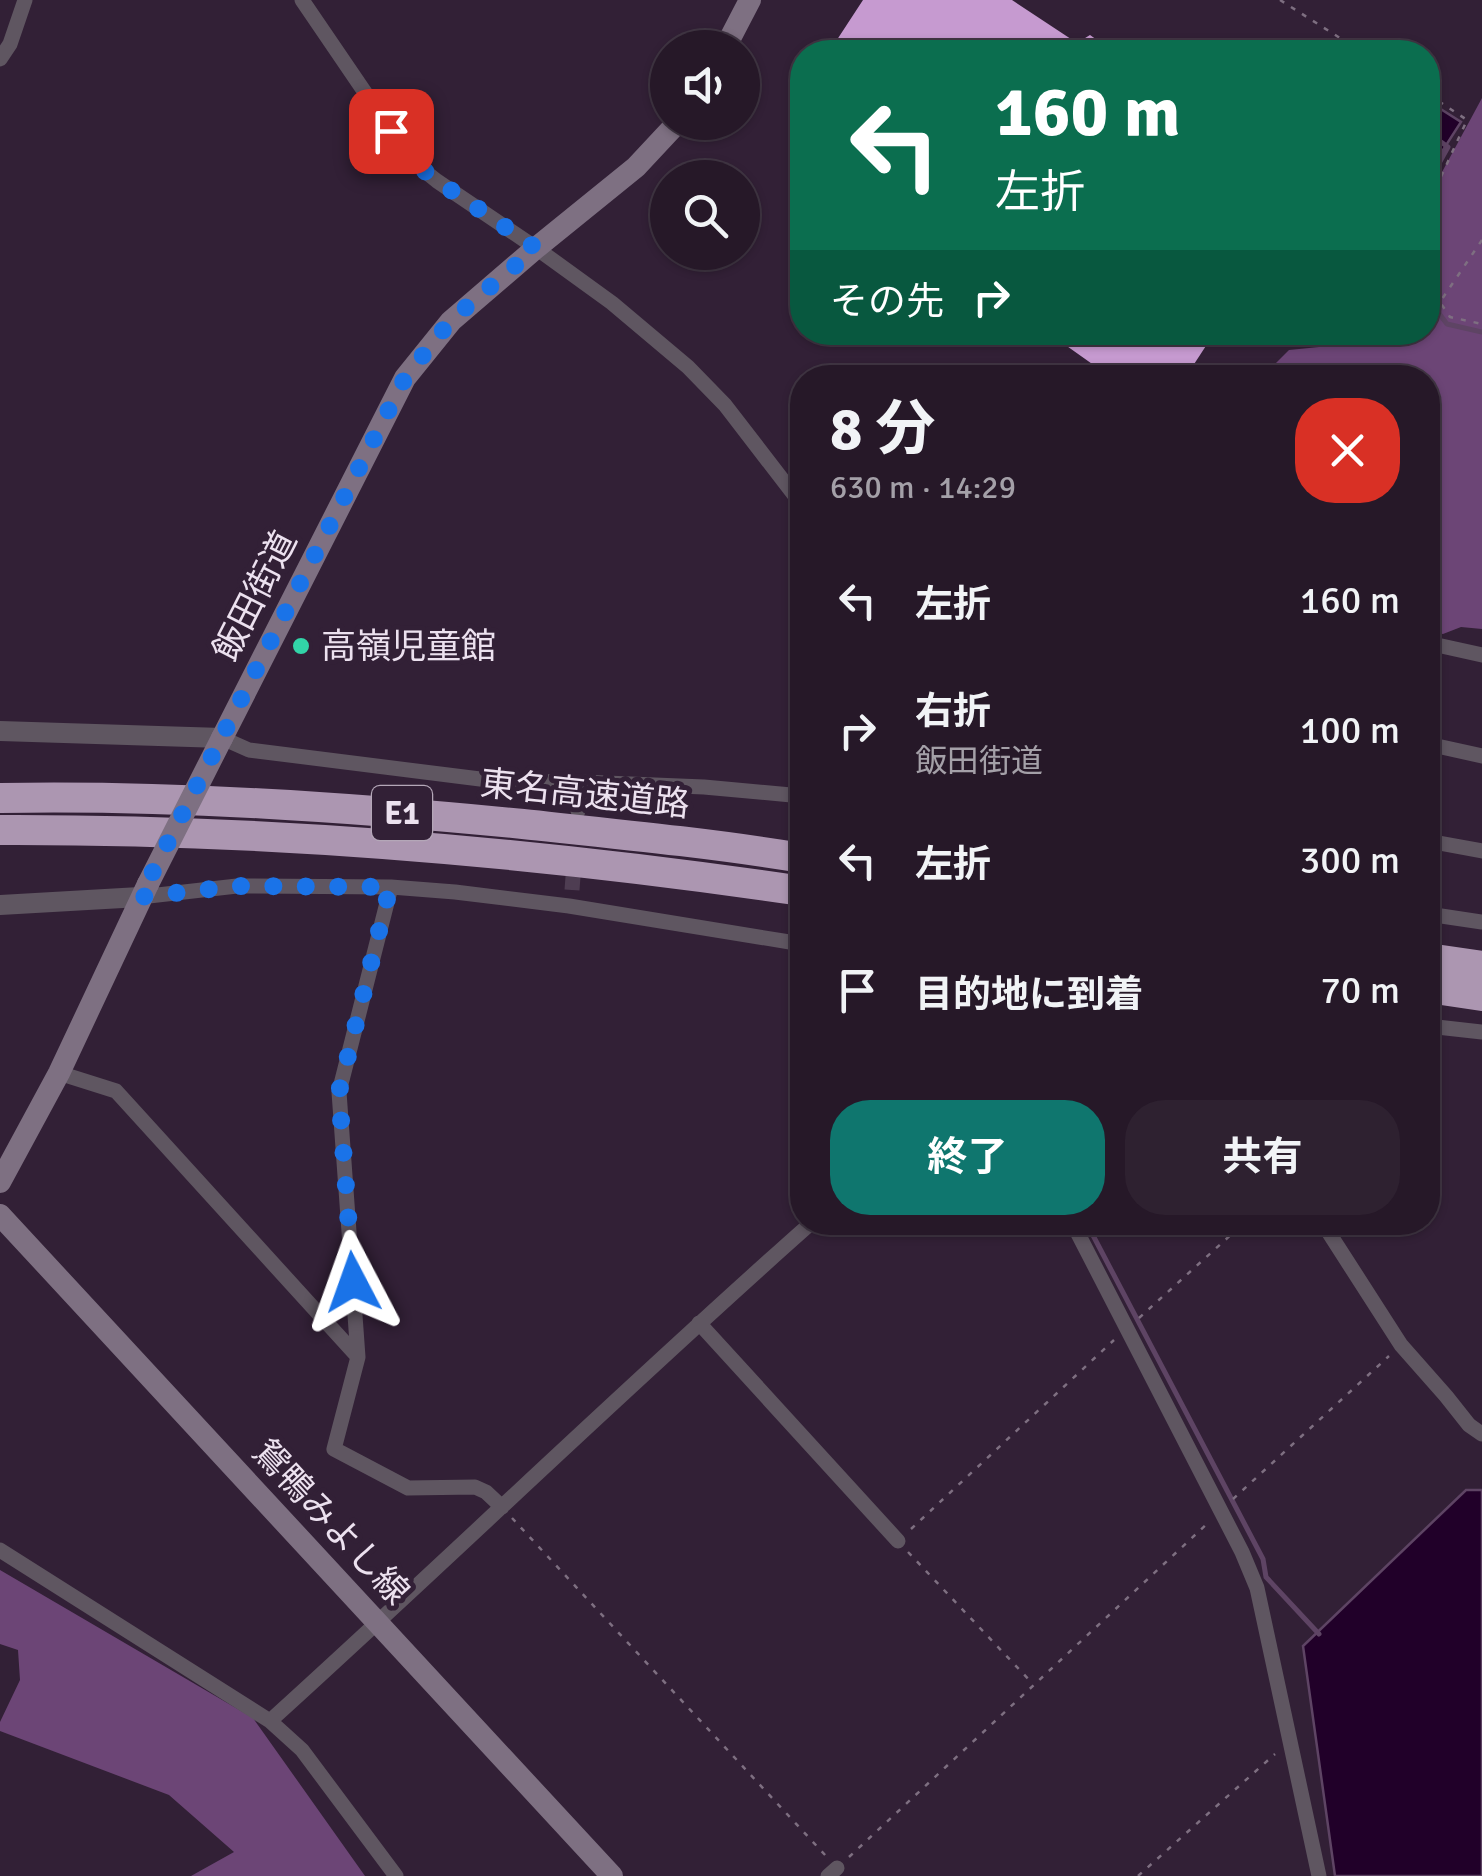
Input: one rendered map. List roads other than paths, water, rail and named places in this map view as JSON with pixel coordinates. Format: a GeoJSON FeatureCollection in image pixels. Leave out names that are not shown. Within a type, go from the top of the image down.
{"type":"FeatureCollection","features":[{"type":"Feature","properties":{"kind":"highway","name":"東名高速道路"},"geometry":{"type":"LineString","coordinates":[[0,798],[94,796],[426,814],[790,856]]}},
{"type":"Feature","properties":{"kind":"highway","name":"東名高速道路"},"geometry":{"type":"LineString","coordinates":[[0,830],[234,834],[423,847],[790,889]]}},
{"type":"Feature","properties":{"kind":"highway"},"geometry":{"type":"LineString","coordinates":[[1440,960],[1482,966]]}},
{"type":"Feature","properties":{"kind":"highway"},"geometry":{"type":"LineString","coordinates":[[1440,990],[1482,996]]}},
{"type":"Feature","properties":{"kind":"main road"},"geometry":{"type":"LineString","coordinates":[[734,30],[750,0]]}},
{"type":"Feature","properties":{"kind":"main road","name":"飯田街道"},"geometry":{"type":"LineString","coordinates":[[0,1182],[59,1072],[144,890],[405,378],[451,320],[636,167],[661,140]]}},
{"type":"Feature","properties":{"kind":"main road","name":"鴛鴨みよし線"},"geometry":{"type":"LineString","coordinates":[[0,1214],[612,1876]]}},
{"type":"Feature","properties":{"kind":"street"},"geometry":{"type":"LineString","coordinates":[[0,59],[10,44],[25,0]]}},
{"type":"Feature","properties":{"kind":"street"},"geometry":{"type":"LineString","coordinates":[[302,0],[411,160],[612,304],[688,367],[726,405],[790,489]]}},
{"type":"Feature","properties":{"kind":"street"},"geometry":{"type":"LineString","coordinates":[[1440,646],[1482,655]]}},
{"type":"Feature","properties":{"kind":"street"},"geometry":{"type":"LineString","coordinates":[[0,732],[222,738],[248,750],[496,781],[704,787],[790,795]]}},
{"type":"Feature","properties":{"kind":"street"},"geometry":{"type":"LineString","coordinates":[[1440,747],[1482,756]]}},
{"type":"Feature","properties":{"kind":"street"},"geometry":{"type":"LineString","coordinates":[[578,811],[582,782]]}},
{"type":"Feature","properties":{"kind":"street"},"geometry":{"type":"LineString","coordinates":[[1440,843],[1482,852]]}},
{"type":"Feature","properties":{"kind":"street"},"geometry":{"type":"LineString","coordinates":[[390,887],[339,1092],[358,1358],[334,1449],[408,1488],[475,1487],[502,1507]]}},
{"type":"Feature","properties":{"kind":"street"},"geometry":{"type":"LineString","coordinates":[[0,905],[144,890],[390,887],[570,898],[790,943]]}},
{"type":"Feature","properties":{"kind":"street"},"geometry":{"type":"LineString","coordinates":[[1440,916],[1482,922]]}},
{"type":"Feature","properties":{"kind":"street"},"geometry":{"type":"LineString","coordinates":[[1440,1027],[1482,1032]]}},
{"type":"Feature","properties":{"kind":"street"},"geometry":{"type":"LineString","coordinates":[[59,1072],[116,1091],[358,1358]]}},
{"type":"Feature","properties":{"kind":"street"},"geometry":{"type":"LineString","coordinates":[[270,1721],[798,1235]]}},
{"type":"Feature","properties":{"kind":"street"},"geometry":{"type":"LineString","coordinates":[[1079,1235],[1257,1588],[1319,1876]]}},
{"type":"Feature","properties":{"kind":"street"},"geometry":{"type":"LineString","coordinates":[[1330,1235],[1401,1346],[1469,1425],[1482,1434]]}},
{"type":"Feature","properties":{"kind":"street"},"geometry":{"type":"LineString","coordinates":[[699,1322],[898,1541]]}},
{"type":"Feature","properties":{"kind":"street"},"geometry":{"type":"LineString","coordinates":[[0,1550],[270,1721],[302,1750],[396,1876]]}},
{"type":"Feature","properties":{"kind":"waterway"},"geometry":{"type":"LineString","coordinates":[[1440,161],[1448,147],[1441,142]]}},
{"type":"Feature","properties":{"kind":"waterway"},"geometry":{"type":"LineString","coordinates":[[1440,315],[1447,324],[1482,332]]}},
{"type":"Feature","properties":{"kind":"waterway"},"geometry":{"type":"LineString","coordinates":[[1093,1235],[1263,1559],[1266,1577],[1319,1634]]}},
{"type":"Feature","properties":{"kind":"tunnel"},"geometry":{"type":"LineString","coordinates":[[572,890],[577,824]]}},
{"type":"Feature","properties":{"kind":"place","name":"高嶺児童館"},"geometry":{"type":"Point","coordinates":[301,646]}}]}
